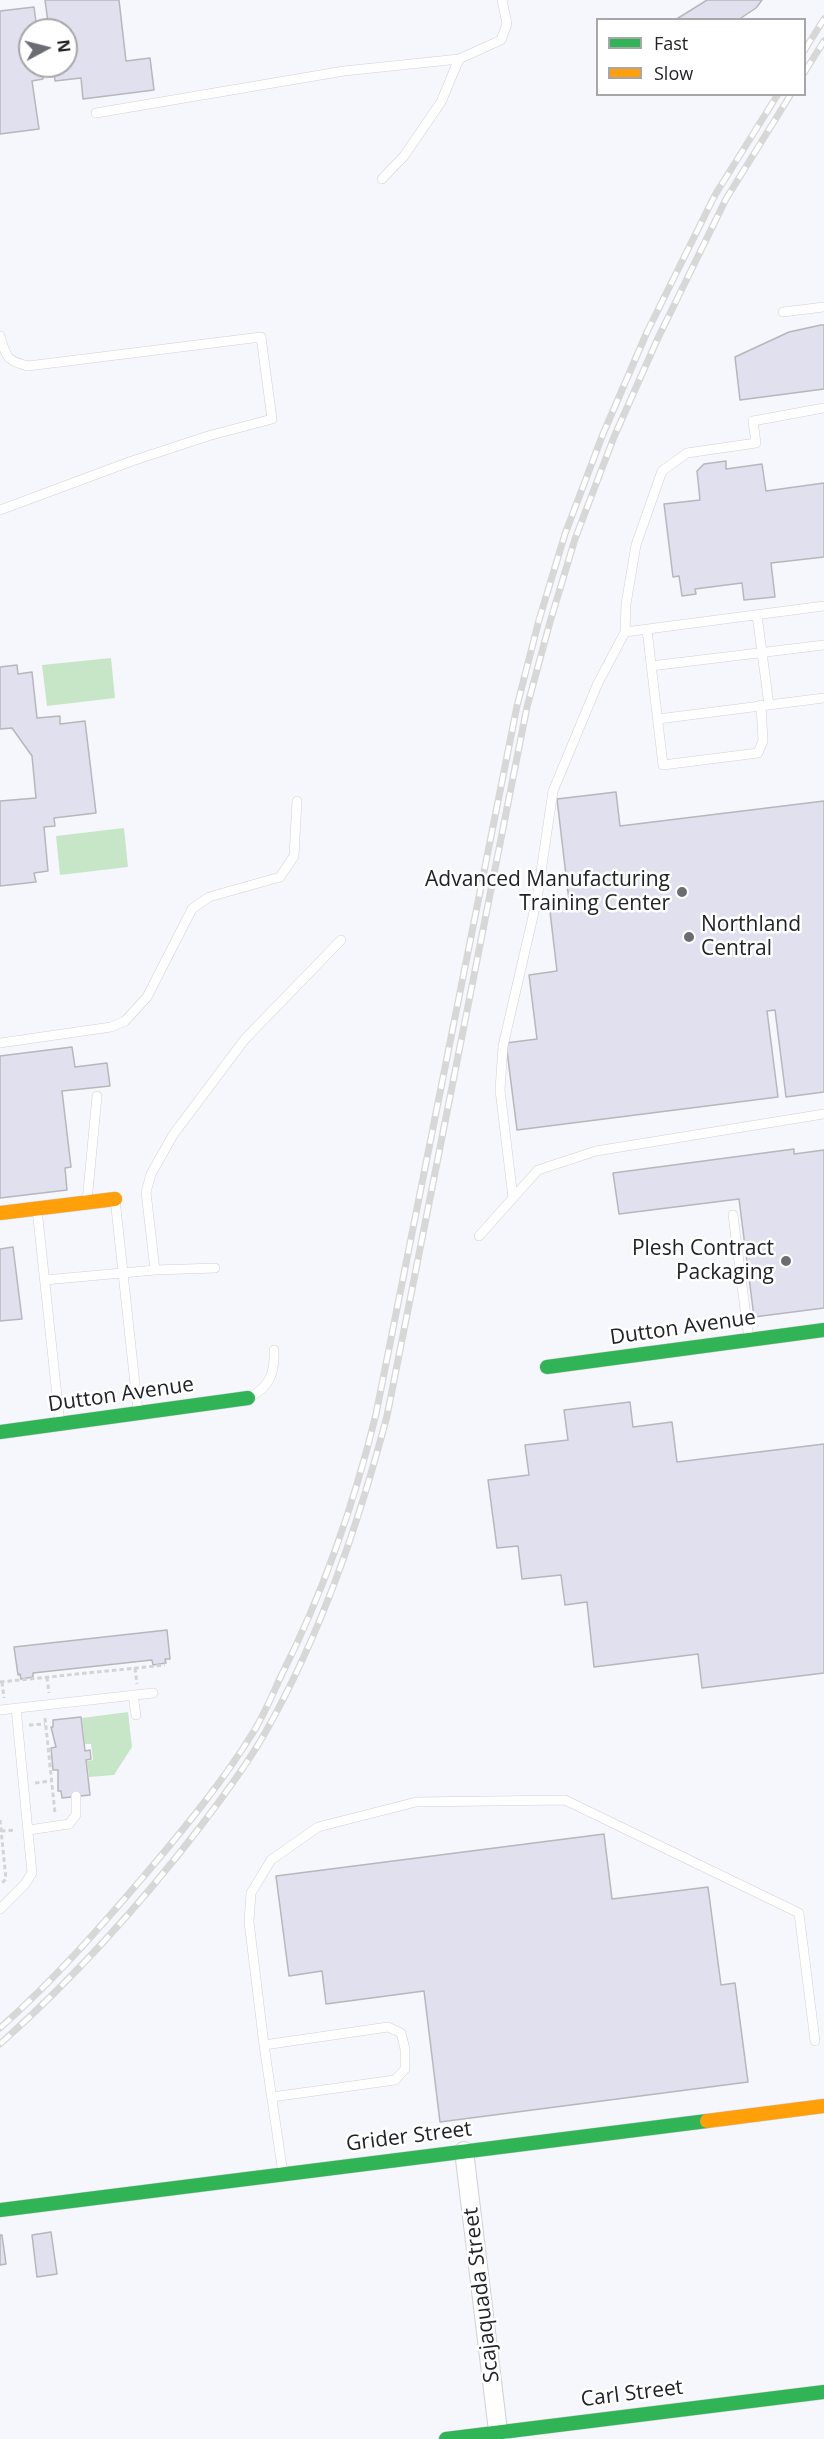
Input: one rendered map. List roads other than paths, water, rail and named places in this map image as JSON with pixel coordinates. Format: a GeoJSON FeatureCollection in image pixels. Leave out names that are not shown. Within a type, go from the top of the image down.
{"type":"FeatureCollection","features":[{"type":"Feature","properties":{"kind":"street"},"geometry":{"type":"LineString","coordinates":[[0,1213],[115,1199]]}},
{"type":"Feature","properties":{"kind":"street","name":"Dutton Avenue"},"geometry":{"type":"LineString","coordinates":[[547,1367],[824,1330]]}},
{"type":"Feature","properties":{"kind":"street","name":"Dutton Avenue"},"geometry":{"type":"LineString","coordinates":[[0,1432],[248,1398]]}},
{"type":"Feature","properties":{"kind":"street","name":"Grider Street"},"geometry":{"type":"LineString","coordinates":[[0,2210],[824,2106]]}},
{"type":"Feature","properties":{"kind":"street","name":"Scajaquada Street"},"geometry":{"type":"LineString","coordinates":[[464,2151],[499,2436]]}},
{"type":"Feature","properties":{"kind":"street","name":"Carl Street"},"geometry":{"type":"LineString","coordinates":[[446,2439],[499,2436],[824,2392]]}},
{"type":"Feature","properties":{"kind":"lane"},"geometry":{"type":"LineString","coordinates":[[96,113],[344,71],[459,59],[501,40],[507,24],[506,8],[502,0]]}},
{"type":"Feature","properties":{"kind":"lane"},"geometry":{"type":"LineString","coordinates":[[382,179],[405,156],[441,102],[459,59]]}},
{"type":"Feature","properties":{"kind":"lane"},"geometry":{"type":"LineString","coordinates":[[783,312],[824,307]]}},
{"type":"Feature","properties":{"kind":"lane"},"geometry":{"type":"LineString","coordinates":[[0,336],[8,358],[14,363],[28,366],[261,337],[272,419],[208,436],[132,461],[0,510]]}},
{"type":"Feature","properties":{"kind":"lane"},"geometry":{"type":"LineString","coordinates":[[513,1198],[500,1090],[503,1046],[537,899],[553,791],[598,683],[625,632],[626,604],[636,545],[662,471],[687,453],[756,443],[753,421],[824,408]]}},
{"type":"Feature","properties":{"kind":"lane"},"geometry":{"type":"LineString","coordinates":[[625,632],[824,606]]}},
{"type":"Feature","properties":{"kind":"lane"},"geometry":{"type":"LineString","coordinates":[[647,630],[663,765],[758,753],[763,741],[765,705],[757,615]]}},
{"type":"Feature","properties":{"kind":"lane"},"geometry":{"type":"LineString","coordinates":[[651,666],[824,645]]}},
{"type":"Feature","properties":{"kind":"lane"},"geometry":{"type":"LineString","coordinates":[[658,719],[824,698]]}},
{"type":"Feature","properties":{"kind":"lane"},"geometry":{"type":"LineString","coordinates":[[0,1042],[111,1027],[125,1021],[138,1010],[147,997],[192,909],[209,897],[280,877],[294,856],[297,801]]}},
{"type":"Feature","properties":{"kind":"lane"},"geometry":{"type":"LineString","coordinates":[[155,1270],[146,1192],[156,1164],[173,1135],[245,1039],[341,940]]}},
{"type":"Feature","properties":{"kind":"lane"},"geometry":{"type":"LineString","coordinates":[[86,1203],[97,1096]]}},
{"type":"Feature","properties":{"kind":"lane"},"geometry":{"type":"LineString","coordinates":[[479,1236],[538,1170],[596,1151],[824,1114]]}},
{"type":"Feature","properties":{"kind":"lane"},"geometry":{"type":"LineString","coordinates":[[115,1199],[138,1413]]}},
{"type":"Feature","properties":{"kind":"lane"},"geometry":{"type":"LineString","coordinates":[[38,1209],[60,1425]]}},
{"type":"Feature","properties":{"kind":"lane"},"geometry":{"type":"LineString","coordinates":[[733,1215],[749,1340]]}},
{"type":"Feature","properties":{"kind":"lane"},"geometry":{"type":"LineString","coordinates":[[45,1280],[123,1272],[215,1268]]}},
{"type":"Feature","properties":{"kind":"lane"},"geometry":{"type":"LineString","coordinates":[[248,1398],[262,1391],[270,1379],[275,1365],[274,1350]]}},
{"type":"Feature","properties":{"kind":"lane"},"geometry":{"type":"LineString","coordinates":[[0,1710],[153,1693]]}},
{"type":"Feature","properties":{"kind":"lane"},"geometry":{"type":"LineString","coordinates":[[133,1695],[135,1715]]}},
{"type":"Feature","properties":{"kind":"lane"},"geometry":{"type":"LineString","coordinates":[[0,1910],[25,1884],[32,1873],[16,1708]]}},
{"type":"Feature","properties":{"kind":"lane"},"geometry":{"type":"LineString","coordinates":[[29,1830],[69,1824],[76,1815],[76,1797]]}},
{"type":"Feature","properties":{"kind":"lane"},"geometry":{"type":"LineString","coordinates":[[283,2174],[249,1922],[251,1893],[271,1860],[318,1827],[416,1802],[565,1800],[799,1913],[815,2041]]}},
{"type":"Feature","properties":{"kind":"lane"},"geometry":{"type":"LineString","coordinates":[[264,2045],[388,2027],[401,2033],[404,2042],[405,2069],[395,2080],[272,2097]]}},
{"type":"Feature","properties":{"kind":"railway"},"geometry":{"type":"LineString","coordinates":[[806,48],[824,19]]}},
{"type":"Feature","properties":{"kind":"railway"},"geometry":{"type":"LineString","coordinates":[[806,70],[824,41]]}},
{"type":"Feature","properties":{"kind":"railway"},"geometry":{"type":"LineString","coordinates":[[0,2028],[57,1973],[109,1916],[188,1824],[229,1769],[262,1717],[324,1579],[348,1514],[376,1414],[517,706],[539,620],[565,534],[603,434],[647,332],[715,195],[777,96]]}},
{"type":"Feature","properties":{"kind":"railway"},"geometry":{"type":"LineString","coordinates":[[0,2044],[105,1940],[154,1885],[209,1816],[265,1733],[321,1618],[364,1498],[387,1416],[527,707],[575,539],[614,437],[658,338],[726,199],[790,96]]}},
{"type":"Feature","properties":{"kind":"place","name":"Advanced Manufacturing Training Center"},"geometry":{"type":"Point","coordinates":[682,892]}},
{"type":"Feature","properties":{"kind":"place","name":"Northland Central"},"geometry":{"type":"Point","coordinates":[689,937]}},
{"type":"Feature","properties":{"kind":"place","name":"Plesh Contract Packaging"},"geometry":{"type":"Point","coordinates":[786,1261]}}]}
